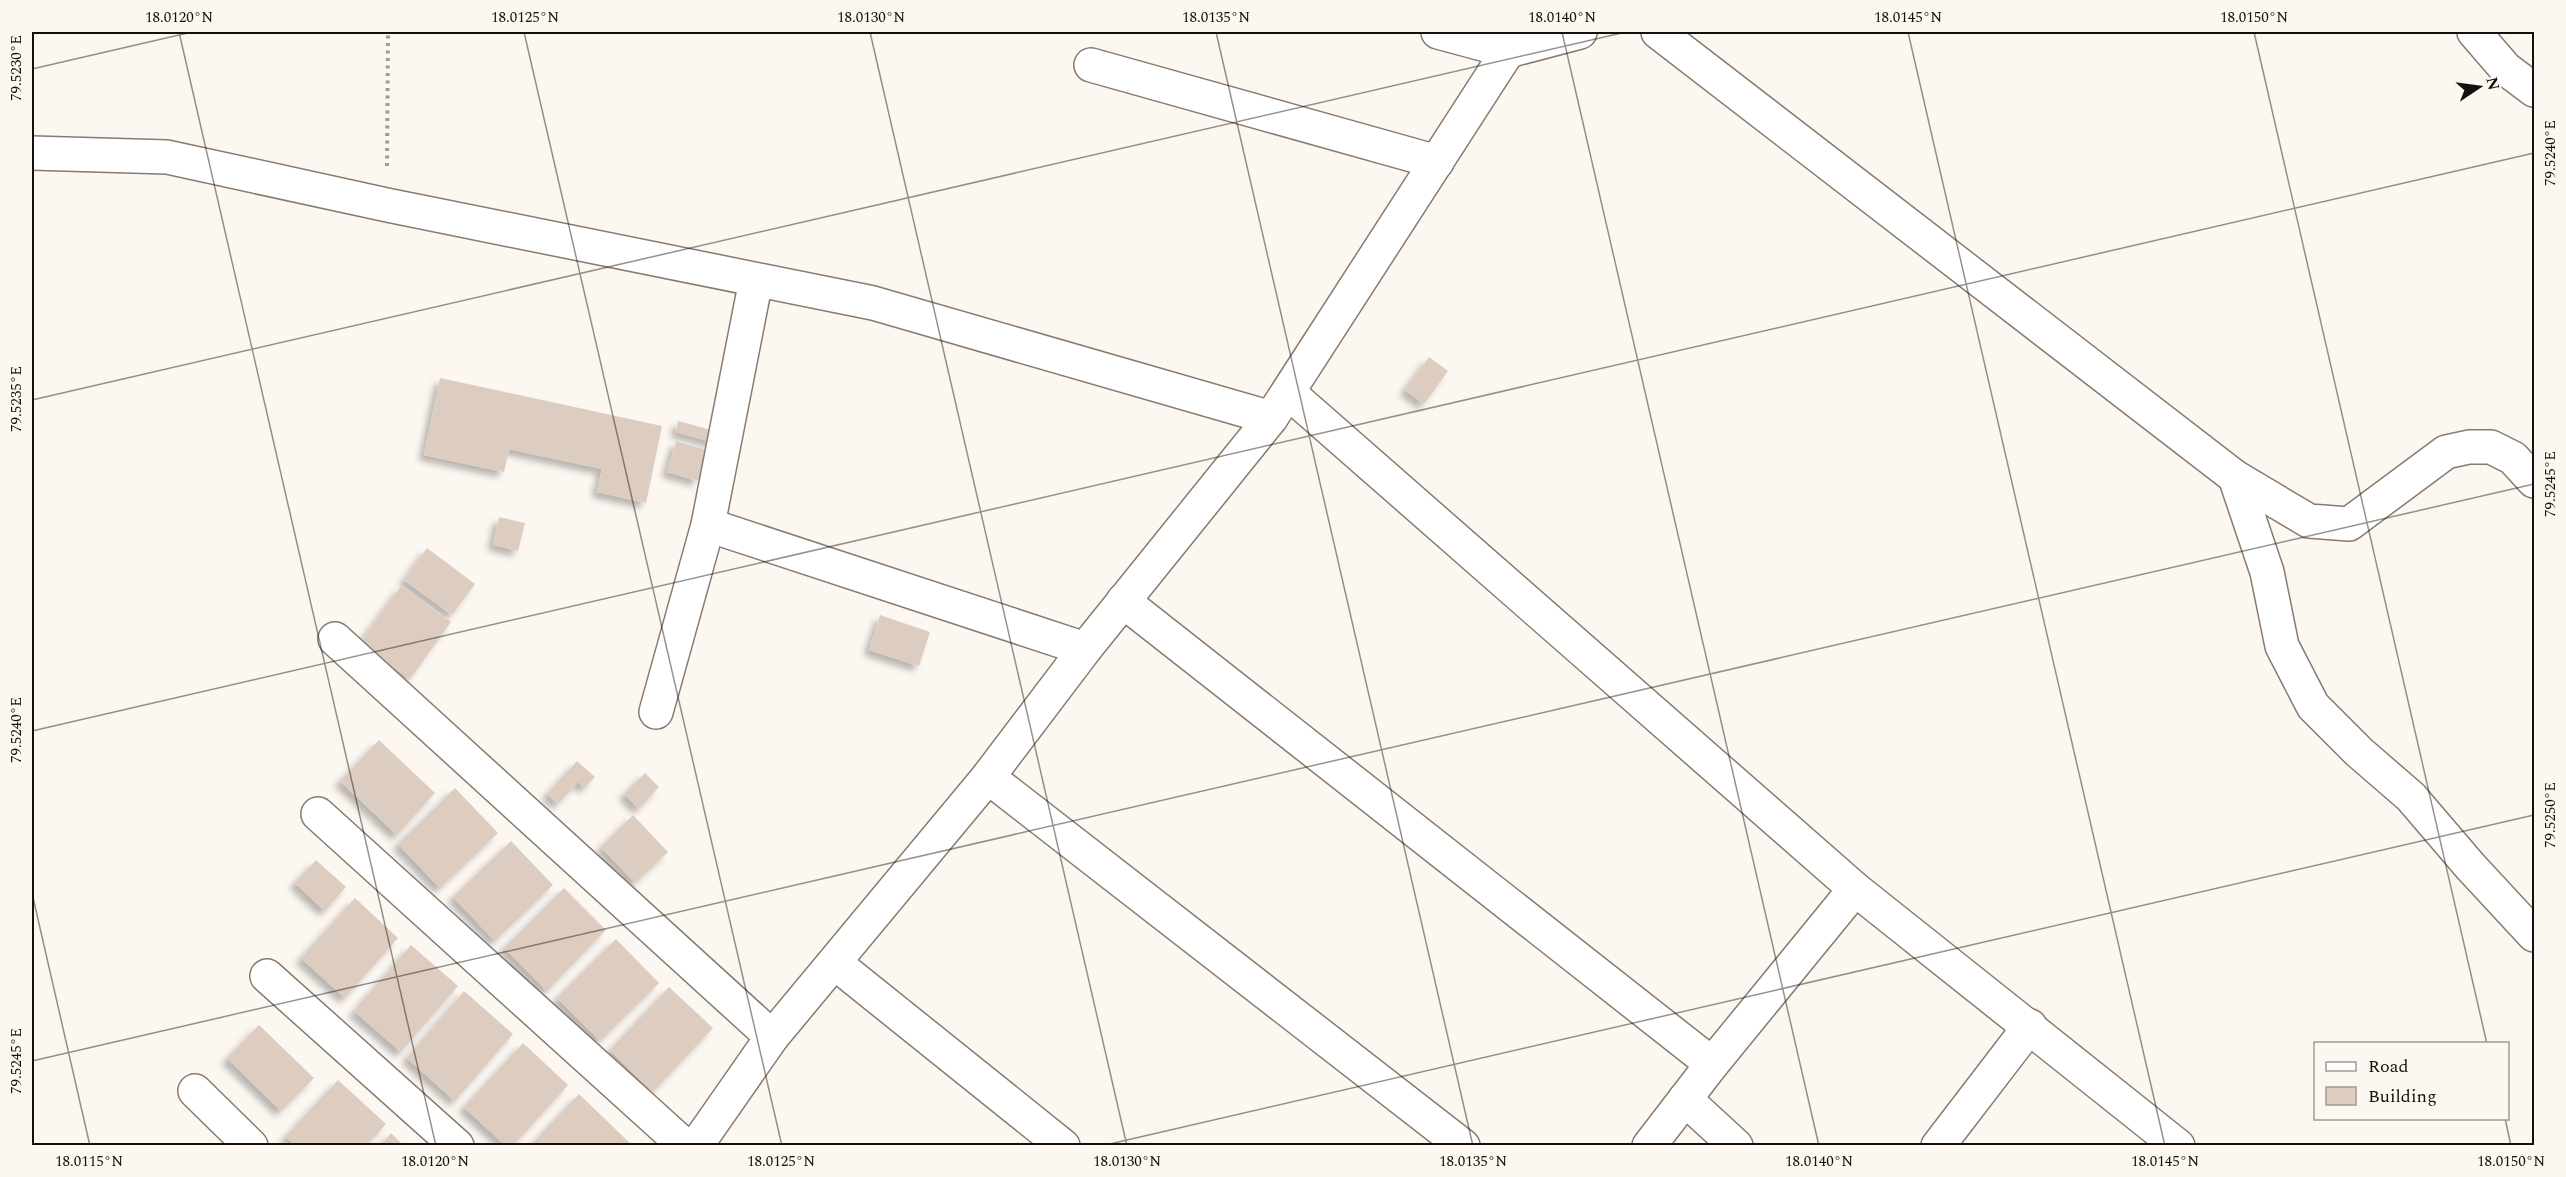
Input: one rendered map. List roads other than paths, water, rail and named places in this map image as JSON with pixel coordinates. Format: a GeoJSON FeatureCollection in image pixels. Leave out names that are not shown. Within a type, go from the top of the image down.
{"type":"FeatureCollection","features":[{"type":"Feature","properties":{"kind":"street"},"geometry":{"type":"LineString","coordinates":[[1437,32],[1509,41],[1580,32]]}},
{"type":"Feature","properties":{"kind":"street"},"geometry":{"type":"LineString","coordinates":[[1658,32],[2235,477],[2309,521],[2349,524],[2446,452],[2469,447],[2491,447],[2513,458],[2535,481]]}},
{"type":"Feature","properties":{"kind":"street"},"geometry":{"type":"LineString","coordinates":[[2474,32],[2506,69],[2535,90]]}},
{"type":"Feature","properties":{"kind":"street"},"geometry":{"type":"LineString","coordinates":[[696,1146],[772,1037],[836,963],[988,777],[1085,649],[1280,405],[1437,162],[1509,41]]}},
{"type":"Feature","properties":{"kind":"street"},"geometry":{"type":"LineString","coordinates":[[1091,65],[1437,162]]}},
{"type":"Feature","properties":{"kind":"street"},"geometry":{"type":"LineString","coordinates":[[32,153],[167,157],[387,205],[873,303],[1280,405],[1855,889],[2178,1146]]}},
{"type":"Feature","properties":{"kind":"street"},"geometry":{"type":"LineString","coordinates":[[656,712],[708,525],[756,280]]}},
{"type":"Feature","properties":{"kind":"street"},"geometry":{"type":"LineString","coordinates":[[2235,477],[2267,572],[2282,646],[2313,706],[2358,752],[2411,797],[2470,866],[2535,935]]}},
{"type":"Feature","properties":{"kind":"street"},"geometry":{"type":"LineString","coordinates":[[708,525],[1085,649]]}},
{"type":"Feature","properties":{"kind":"street"},"geometry":{"type":"LineString","coordinates":[[1124,601],[1712,1064]]}},
{"type":"Feature","properties":{"kind":"street"},"geometry":{"type":"LineString","coordinates":[[335,639],[772,1037]]}},
{"type":"Feature","properties":{"kind":"street"},"geometry":{"type":"LineString","coordinates":[[988,777],[1463,1146]]}},
{"type":"Feature","properties":{"kind":"street"},"geometry":{"type":"LineString","coordinates":[[318,814],[685,1146]]}},
{"type":"Feature","properties":{"kind":"street"},"geometry":{"type":"LineString","coordinates":[[1649,1146],[1712,1064],[1855,889]]}},
{"type":"Feature","properties":{"kind":"street"},"geometry":{"type":"LineString","coordinates":[[836,963],[1063,1146]]}},
{"type":"Feature","properties":{"kind":"street"},"geometry":{"type":"LineString","coordinates":[[267,976],[457,1146]]}},
{"type":"Feature","properties":{"kind":"street"},"geometry":{"type":"LineString","coordinates":[[1938,1146],[2030,1026]]}},
{"type":"Feature","properties":{"kind":"street"},"geometry":{"type":"LineString","coordinates":[[195,1091],[251,1146]]}},
{"type":"Feature","properties":{"kind":"street"},"geometry":{"type":"LineString","coordinates":[[1685,1099],[1736,1146]]}}]}
